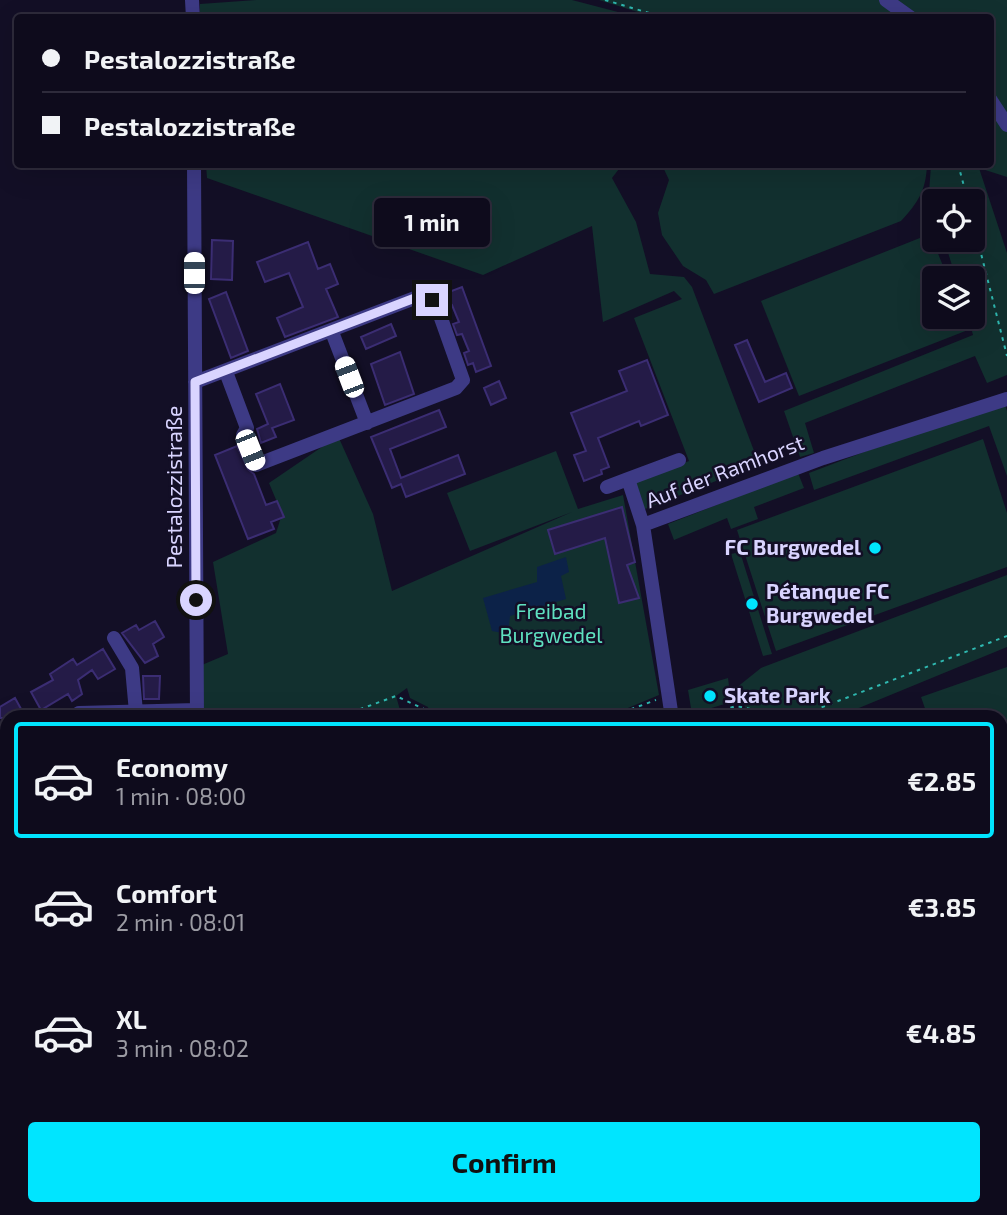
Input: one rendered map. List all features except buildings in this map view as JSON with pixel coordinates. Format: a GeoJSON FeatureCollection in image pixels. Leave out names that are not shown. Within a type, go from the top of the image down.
{"type":"FeatureCollection","features":[{"type":"Feature","properties":{"kind":"street"},"geometry":{"type":"LineString","coordinates":[[886,0],[905,14]]}},
{"type":"Feature","properties":{"kind":"street"},"geometry":{"type":"LineString","coordinates":[[994,105],[1007,125]]}},
{"type":"Feature","properties":{"kind":"street","name":"Pestalozzistraße"},"geometry":{"type":"LineString","coordinates":[[194,168],[197,710]]}},
{"type":"Feature","properties":{"kind":"street","name":"Pestalozzistraße"},"geometry":{"type":"LineString","coordinates":[[195,382],[332,332],[420,296],[427,296],[437,307],[462,374],[461,385],[256,466],[243,435],[247,428],[226,372]]}},
{"type":"Feature","properties":{"kind":"street"},"geometry":{"type":"LineString","coordinates":[[332,332],[367,423]]}},
{"type":"Feature","properties":{"kind":"street","name":"Auf der Ramhorst"},"geometry":{"type":"LineString","coordinates":[[671,710],[643,525],[823,458],[1007,399]]}},
{"type":"Feature","properties":{"kind":"street"},"geometry":{"type":"LineString","coordinates":[[607,487],[679,460]]}},
{"type":"Feature","properties":{"kind":"street"},"geometry":{"type":"LineString","coordinates":[[628,479],[643,525]]}},
{"type":"Feature","properties":{"kind":"street"},"geometry":{"type":"LineString","coordinates":[[114,638],[132,668],[135,710]]}},
{"type":"Feature","properties":{"kind":"path"},"geometry":{"type":"LineString","coordinates":[[605,0],[652,14]]}},
{"type":"Feature","properties":{"kind":"path"},"geometry":{"type":"LineString","coordinates":[[959,168],[965,189]]}},
{"type":"Feature","properties":{"kind":"path"},"geometry":{"type":"LineString","coordinates":[[981,252],[1007,356]]}},
{"type":"Feature","properties":{"kind":"path"},"geometry":{"type":"LineString","coordinates":[[815,710],[1007,636]]}},
{"type":"Feature","properties":{"kind":"path"},"geometry":{"type":"LineString","coordinates":[[358,710],[396,696],[426,710]]}},
{"type":"Feature","properties":{"kind":"path"},"geometry":{"type":"LineString","coordinates":[[631,710],[669,697]]}},
{"type":"Feature","properties":{"kind":"path"},"geometry":{"type":"LineString","coordinates":[[723,710],[736,706],[755,710]]}},
{"type":"Feature","properties":{"kind":"green space"},"geometry":{"type":"Polygon","coordinates":[[[256,0],[572,0],[626,14],[200,14],[200,4],[256,0]]]}},
{"type":"Feature","properties":{"kind":"green space"},"geometry":{"type":"Polygon","coordinates":[[[599,0],[1007,0],[1007,177],[979,168],[994,168],[994,14],[644,14],[599,0]]]}},
{"type":"Feature","properties":{"kind":"green space"},"geometry":{"type":"Polygon","coordinates":[[[206,168],[620,168],[612,178],[636,222],[650,274],[684,277],[692,287],[759,464],[640,511],[632,483],[689,461],[634,318],[682,299],[674,291],[603,322],[592,226],[483,275],[207,178],[206,168]]]}},
{"type":"Feature","properties":{"kind":"green space"},"geometry":{"type":"Polygon","coordinates":[[[663,168],[927,168],[920,196],[901,221],[714,294],[706,280],[683,266],[662,235],[658,213],[669,180],[663,168]]]}},
{"type":"Feature","properties":{"kind":"green space"},"geometry":{"type":"Polygon","coordinates":[[[931,168],[979,168],[1007,253],[1007,375],[987,383],[975,356],[805,423],[814,453],[800,457],[784,411],[973,335],[971,329],[985,329],[985,266],[952,266],[948,252],[985,252],[985,189],[929,189],[931,168]]]}},
{"type":"Feature","properties":{"kind":"green space"},"geometry":{"type":"Polygon","coordinates":[[[922,237],[922,252],[937,252],[943,266],[922,266],[922,329],[968,330],[799,396],[761,301],[922,237]]]}},
{"type":"Feature","properties":{"kind":"green space"},"geometry":{"type":"Polygon","coordinates":[[[1003,399],[1007,411],[1007,476],[989,426],[814,490],[809,473],[1003,399]]]}},
{"type":"Feature","properties":{"kind":"green space","name":"Freibad Burgwedel"},"geometry":{"type":"Polygon","coordinates":[[[338,436],[373,514],[392,591],[572,512],[470,551],[447,493],[556,451],[578,509],[623,495],[659,695],[623,710],[429,710],[428,707],[410,698],[407,688],[396,696],[400,710],[197,710],[197,667],[228,654],[213,562],[276,533],[282,514],[269,483],[338,436]]]}},
{"type":"Feature","properties":{"kind":"green space","name":"FC Burgwedel"},"geometry":{"type":"Polygon","coordinates":[[[983,439],[1007,513],[1007,567],[776,651],[737,530],[983,439]]]}},
{"type":"Feature","properties":{"kind":"green space"},"geometry":{"type":"Polygon","coordinates":[[[798,473],[804,488],[754,507],[758,519],[731,529],[727,518],[674,540],[668,524],[798,473]]]}},
{"type":"Feature","properties":{"kind":"green space","name":"Pétanque FC Burgwedel"},"geometry":{"type":"Polygon","coordinates":[[[740,552],[772,654],[763,656],[731,554],[740,552]]]}},
{"type":"Feature","properties":{"kind":"green space"},"geometry":{"type":"Polygon","coordinates":[[[1007,575],[1007,647],[854,710],[747,710],[736,688],[761,668],[1007,575]]]}},
{"type":"Feature","properties":{"kind":"green space"},"geometry":{"type":"Polygon","coordinates":[[[1007,667],[1007,710],[926,710],[921,697],[1007,667]]]}},
{"type":"Feature","properties":{"kind":"green space","name":"Skate Park"},"geometry":{"type":"Polygon","coordinates":[[[728,678],[731,702],[705,710],[691,710],[688,690],[728,678]]]}},
{"type":"Feature","properties":{"kind":"water"},"geometry":{"type":"Polygon","coordinates":[[[566,557],[569,572],[561,576],[566,599],[510,616],[508,634],[492,631],[483,598],[537,582],[537,567],[566,557]]]}},
{"type":"Feature","properties":{"kind":"place","name":"FC Burgwedel"},"geometry":{"type":"Point","coordinates":[875,548]}},
{"type":"Feature","properties":{"kind":"place","name":"Pétanque FC Burgwedel"},"geometry":{"type":"Point","coordinates":[752,604]}},
{"type":"Feature","properties":{"kind":"place","name":"Skate Park"},"geometry":{"type":"Point","coordinates":[710,696]}},
{"type":"Feature","properties":{"kind":"route"},"geometry":{"type":"LineString","coordinates":[[196,600],[195,382],[420,296],[427,296],[432,300]]}}]}
